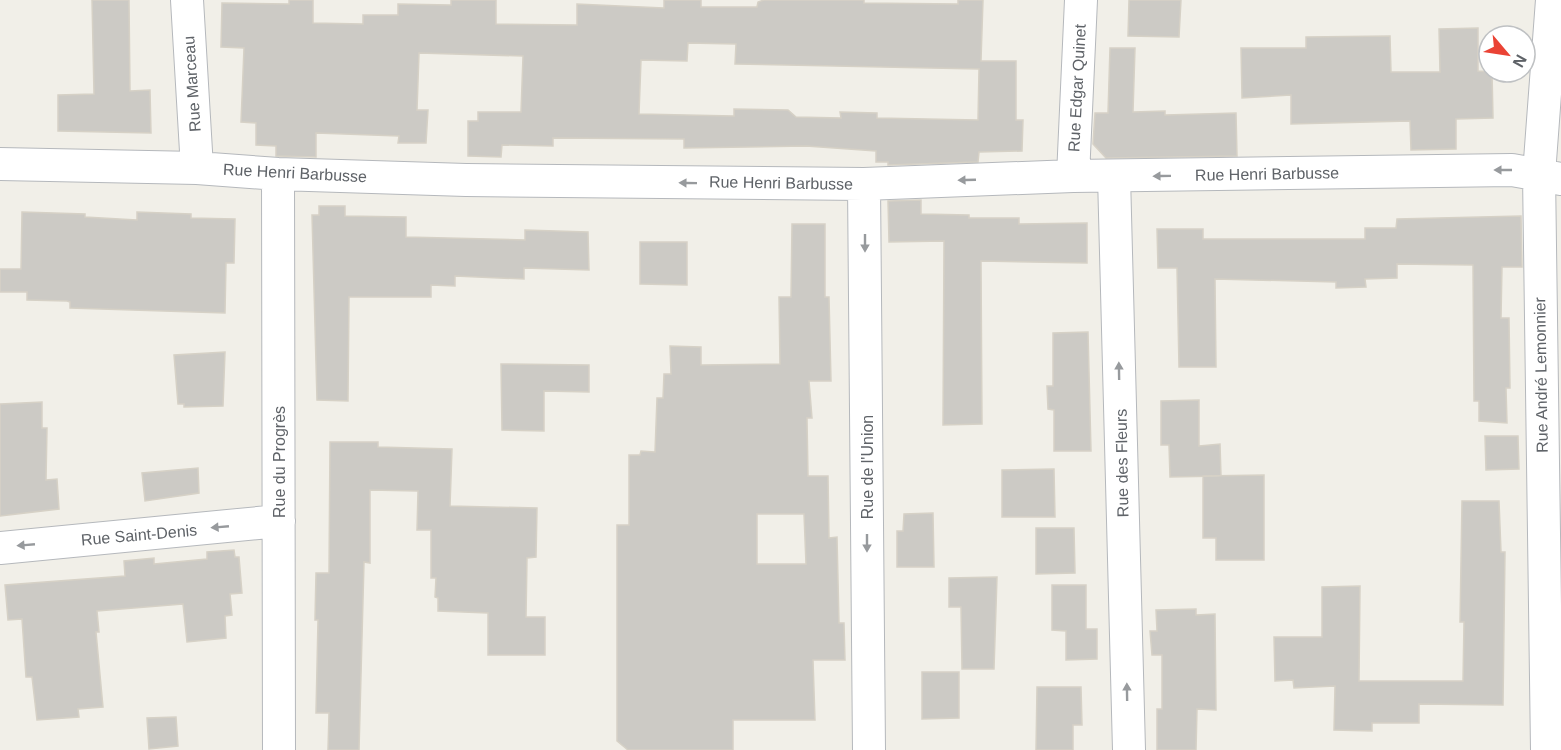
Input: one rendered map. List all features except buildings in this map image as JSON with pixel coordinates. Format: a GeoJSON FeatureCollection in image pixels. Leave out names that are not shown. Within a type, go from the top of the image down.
{"type":"FeatureCollection","features":[{"type":"Feature","properties":{"kind":"street","name":"Rue Marceau"},"geometry":{"type":"LineString","coordinates":[[187,0],[197,168]]}},
{"type":"Feature","properties":{"kind":"street","name":"Rue Edgar Quinet"},"geometry":{"type":"LineString","coordinates":[[1072,176],[1081,0]]}},
{"type":"Feature","properties":{"kind":"street","name":"Rue André Lemonnier"},"geometry":{"type":"LineString","coordinates":[[1547,750],[1552,0]]}},
{"type":"Feature","properties":{"kind":"street","name":"Rue Henri Barbusse"},"geometry":{"type":"LineString","coordinates":[[0,164],[197,168],[278,174],[466,180],[864,184],[1072,176],[1512,170],[1550,177]]}},
{"type":"Feature","properties":{"kind":"street","name":"Rue du Progrès"},"geometry":{"type":"LineString","coordinates":[[278,174],[279,750]]}},
{"type":"Feature","properties":{"kind":"street","name":"Rue des Fleurs"},"geometry":{"type":"LineString","coordinates":[[1114,176],[1129,750]]}},
{"type":"Feature","properties":{"kind":"street","name":"Rue de l'Union"},"geometry":{"type":"LineString","coordinates":[[864,184],[869,750]]}},
{"type":"Feature","properties":{"kind":"street","name":"Rue Saint-Denis"},"geometry":{"type":"LineString","coordinates":[[0,548],[279,521]]}}]}
